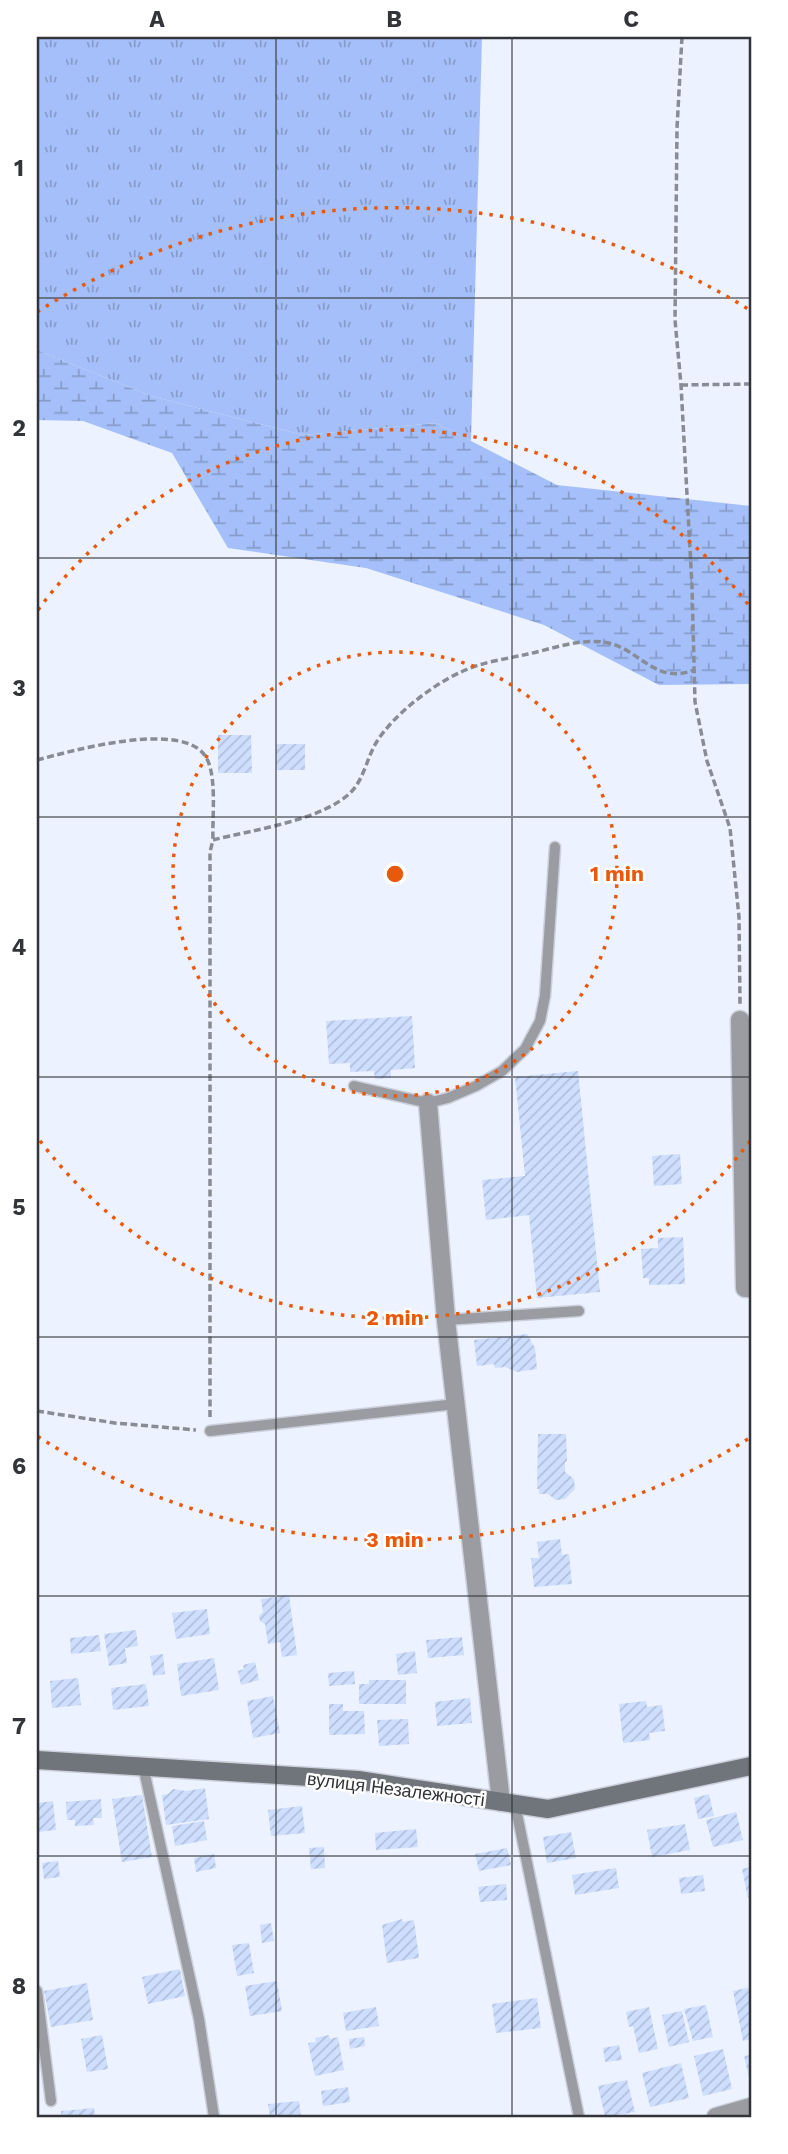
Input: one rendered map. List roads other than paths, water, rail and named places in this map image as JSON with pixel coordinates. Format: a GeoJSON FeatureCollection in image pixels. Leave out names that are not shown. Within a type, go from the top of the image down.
{"type":"FeatureCollection","features":[{"type":"Feature","properties":{"kind":"street"},"geometry":{"type":"LineString","coordinates":[[740,1020],[745,1288],[751,1287]]}},
{"type":"Feature","properties":{"kind":"street"},"geometry":{"type":"LineString","coordinates":[[428,1103],[446,1320],[508,1803]]}},
{"type":"Feature","properties":{"kind":"street","name":"вулиця Незалежності"},"geometry":{"type":"LineString","coordinates":[[37,1760],[358,1780],[548,1809],[751,1766]]}},
{"type":"Feature","properties":{"kind":"street"},"geometry":{"type":"LineString","coordinates":[[716,2117],[751,2107]]}},
{"type":"Feature","properties":{"kind":"lane"},"geometry":{"type":"LineString","coordinates":[[354,1086],[428,1103],[476,1086],[502,1070],[525,1049],[540,1021],[545,996],[555,847]]}},
{"type":"Feature","properties":{"kind":"lane"},"geometry":{"type":"LineString","coordinates":[[446,1320],[579,1311]]}},
{"type":"Feature","properties":{"kind":"lane"},"geometry":{"type":"LineString","coordinates":[[210,1431],[456,1404]]}},
{"type":"Feature","properties":{"kind":"lane"},"geometry":{"type":"LineString","coordinates":[[143,1766],[199,2019],[214,2117]]}},
{"type":"Feature","properties":{"kind":"lane"},"geometry":{"type":"LineString","coordinates":[[508,1803],[579,2117]]}},
{"type":"Feature","properties":{"kind":"lane"},"geometry":{"type":"LineString","coordinates":[[37,1991],[51,2101]]}}]}
